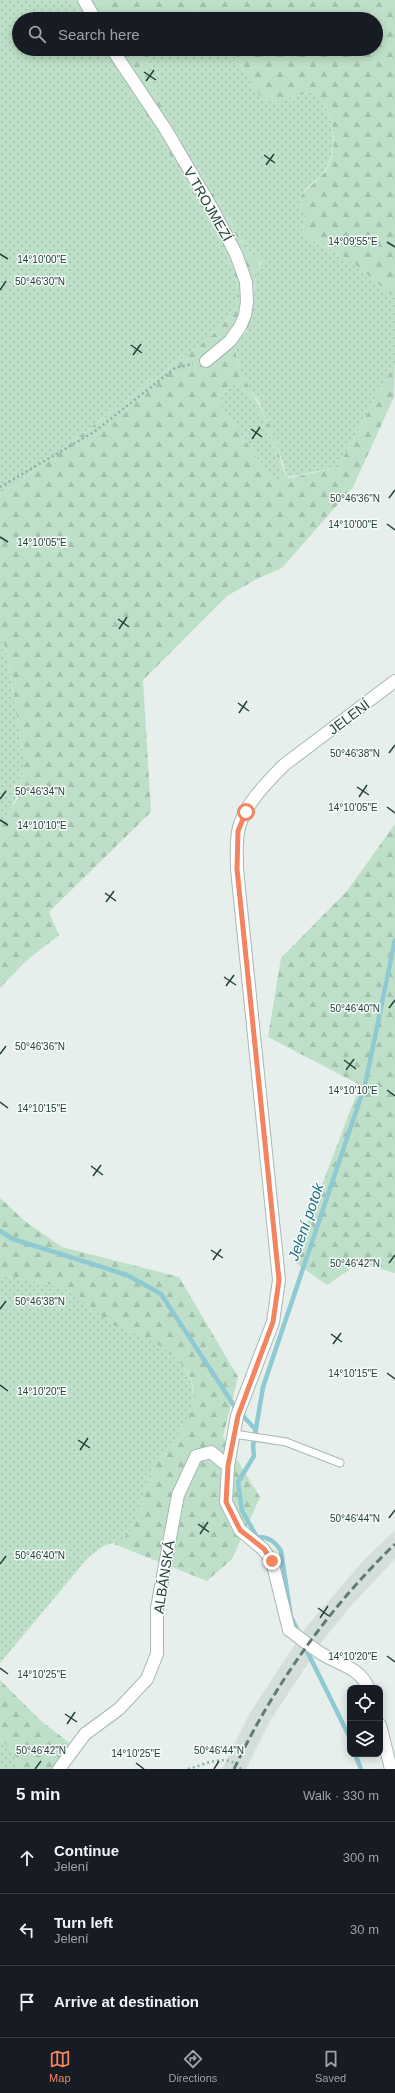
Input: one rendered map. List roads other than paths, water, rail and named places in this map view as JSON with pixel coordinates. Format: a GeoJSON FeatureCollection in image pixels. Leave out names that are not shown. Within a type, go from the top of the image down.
{"type":"FeatureCollection","features":[{"type":"Feature","properties":{"kind":"street"},"geometry":{"type":"LineString","coordinates":[[84,0],[91,12]]}},
{"type":"Feature","properties":{"kind":"street","name":"V TROJMEZÍ"},"geometry":{"type":"LineString","coordinates":[[117,56],[166,130],[213,210],[236,254],[246,282],[247,302],[245,315],[240,327],[230,341],[206,361]]}},
{"type":"Feature","properties":{"kind":"street","name":"JELENÍ"},"geometry":{"type":"LineString","coordinates":[[367,1685],[366,1681],[344,1663],[324,1655],[289,1630],[272,1561],[264,1549],[240,1530],[226,1502],[228,1466],[238,1416],[273,1322],[279,1280],[237,869],[238,831],[246,812],[268,781],[284,765],[395,681]]}},
{"type":"Feature","properties":{"kind":"street","name":"ALBÁNSKÁ"},"geometry":{"type":"LineString","coordinates":[[59,1769],[85,1734],[119,1709],[147,1680],[157,1654],[157,1608],[178,1495],[196,1456],[211,1452],[228,1466]]}},
{"type":"Feature","properties":{"kind":"street"},"geometry":{"type":"LineString","coordinates":[[383,1737],[391,1769]]}},
{"type":"Feature","properties":{"kind":"lane"},"geometry":{"type":"LineString","coordinates":[[234,1434],[286,1442],[340,1463]]}},
{"type":"Feature","properties":{"kind":"waterway","name":"Jelení potok"},"geometry":{"type":"LineString","coordinates":[[299,1633],[291,1617],[281,1551],[271,1540],[265,1537],[257,1537],[242,1511],[238,1482],[254,1456],[253,1446],[263,1387],[365,1085],[395,940]]}},
{"type":"Feature","properties":{"kind":"waterway"},"geometry":{"type":"LineString","coordinates":[[0,1231],[13,1239],[127,1275],[161,1294],[235,1407],[255,1429]]}},
{"type":"Feature","properties":{"kind":"waterway","name":"Jelení potok"},"geometry":{"type":"LineString","coordinates":[[304,1645],[347,1732]]}},
{"type":"Feature","properties":{"kind":"waterway","name":"Jelení potok"},"geometry":{"type":"LineString","coordinates":[[356,1757],[361,1769]]}},
{"type":"Feature","properties":{"kind":"railway"},"geometry":{"type":"LineString","coordinates":[[234,1769],[267,1708],[304,1649],[347,1595],[395,1544]]}}]}
